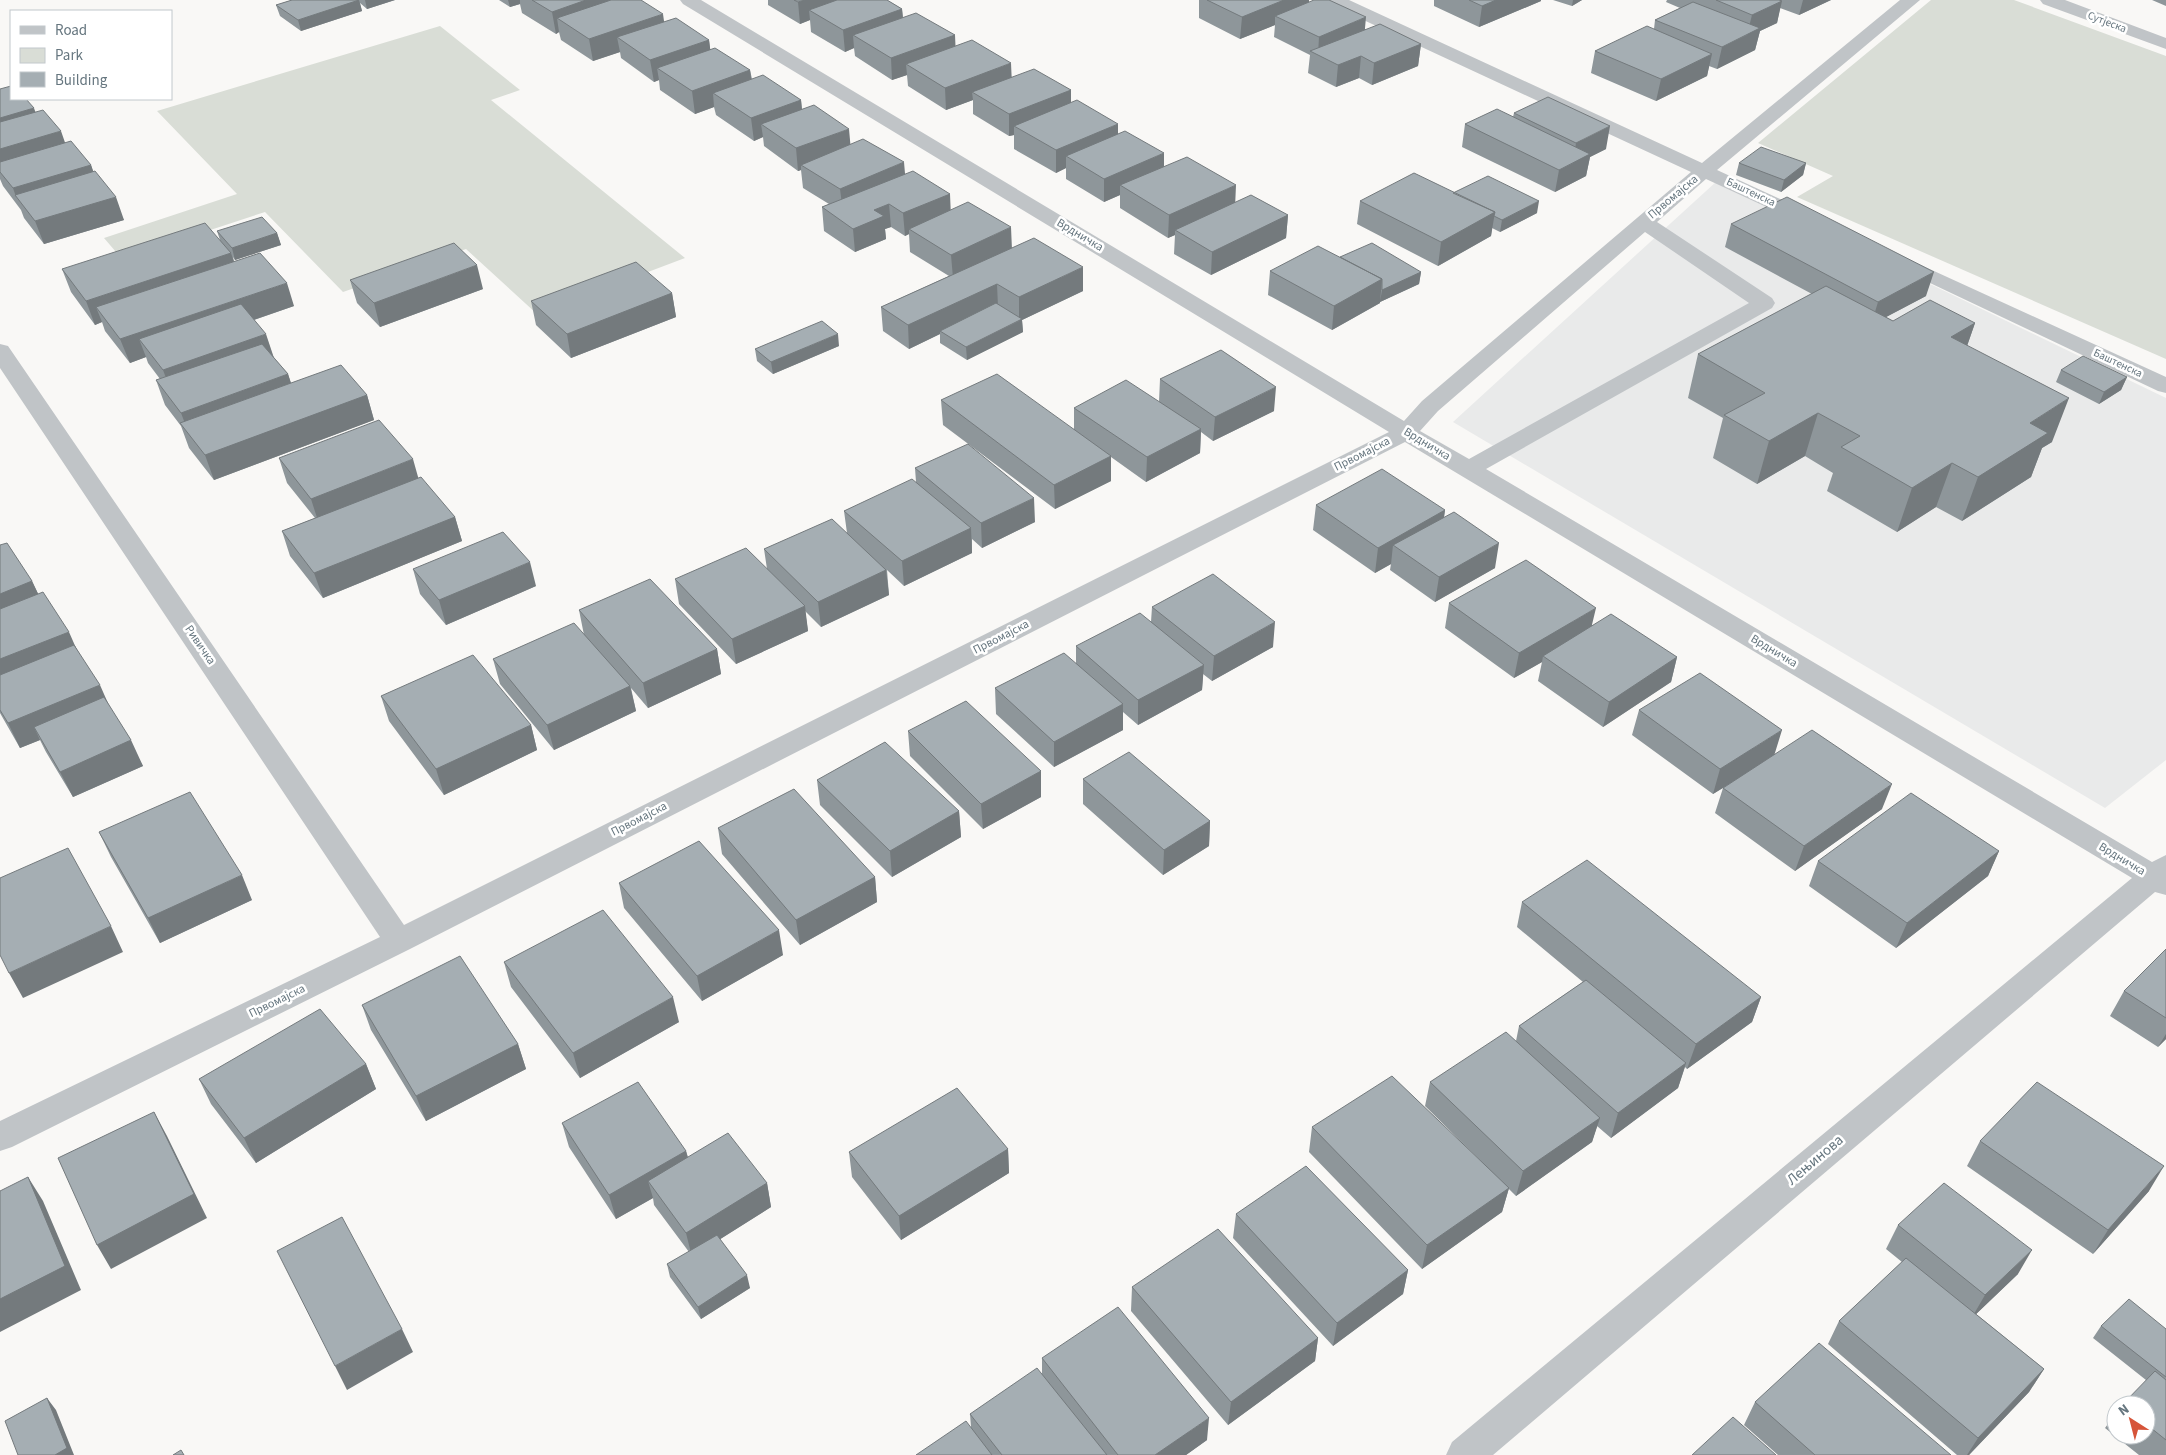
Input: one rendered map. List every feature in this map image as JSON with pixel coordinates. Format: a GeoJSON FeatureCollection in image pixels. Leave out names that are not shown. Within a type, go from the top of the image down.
{"type":"FeatureCollection","features":[{"type":"Feature","properties":{"kind":"street","name":"Врдничка"},"geometry":{"type":"LineString","coordinates":[[689,0],[1406,432],[2161,875]]}},
{"type":"Feature","properties":{"kind":"street","name":"Баштенска"},"geometry":{"type":"LineString","coordinates":[[1336,0],[1822,225]]}},
{"type":"Feature","properties":{"kind":"street","name":"Првомајска"},"geometry":{"type":"LineString","coordinates":[[0,1137],[399,941],[1406,432],[1430,406],[1644,222],[1911,0]]}},
{"type":"Feature","properties":{"kind":"street","name":"Сутјеска"},"geometry":{"type":"LineString","coordinates":[[2049,0],[2166,44]]}},
{"type":"Feature","properties":{"kind":"street"},"geometry":{"type":"LineString","coordinates":[[1469,469],[1764,303],[1644,222]]}},
{"type":"Feature","properties":{"kind":"street","name":"Баштенска"},"geometry":{"type":"LineString","coordinates":[[1886,255],[2166,386]]}},
{"type":"Feature","properties":{"kind":"street","name":"Ривичка"},"geometry":{"type":"LineString","coordinates":[[0,351],[399,941]]}},
{"type":"Feature","properties":{"kind":"street","name":"Лењинова"},"geometry":{"type":"LineString","coordinates":[[1465,1455],[2161,875]]}},
{"type":"Feature","properties":{"kind":"shaded area"},"geometry":{"type":"Polygon","coordinates":[[[1717,181],[2166,398],[2166,760],[2105,808],[1453,422],[1717,181]]]}},
{"type":"Feature","properties":{"kind":"green space"},"geometry":{"type":"Polygon","coordinates":[[[1931,0],[2014,0],[2166,56],[2166,359],[1797,197],[1833,176],[1758,143],[1931,0]]]}},
{"type":"Feature","properties":{"kind":"green space"},"geometry":{"type":"Polygon","coordinates":[[[440,26],[520,90],[491,100],[685,258],[537,314],[466,249],[343,292],[265,212],[122,259],[104,238],[237,194],[157,111],[440,26]]]}},
{"type":"Feature","properties":{"kind":"building"},"geometry":{"type":"Polygon","coordinates":[[[292,0],[359,0],[298,20],[276,5],[292,0]]]}},
{"type":"Feature","properties":{"kind":"building"},"geometry":{"type":"Polygon","coordinates":[[[532,0],[586,0],[552,12],[532,0]]]}},
{"type":"Feature","properties":{"kind":"building"},"geometry":{"type":"Polygon","coordinates":[[[611,0],[641,0],[663,14],[589,39],[557,18],[611,0]]]}},
{"type":"Feature","properties":{"kind":"building"},"geometry":{"type":"Polygon","coordinates":[[[837,0],[887,0],[902,9],[843,30],[809,10],[837,0]]]}},
{"type":"Feature","properties":{"kind":"building"},"geometry":{"type":"Polygon","coordinates":[[[1207,0],[1284,0],[1242,17],[1207,0]]]}},
{"type":"Feature","properties":{"kind":"building"},"geometry":{"type":"Polygon","coordinates":[[[1314,0],[1329,0],[1366,17],[1319,37],[1275,16],[1314,0]]]}},
{"type":"Feature","properties":{"kind":"building"},"geometry":{"type":"Polygon","coordinates":[[[1469,0],[1496,0],[1482,6],[1469,0]]]}},
{"type":"Feature","properties":{"kind":"building"},"geometry":{"type":"Polygon","coordinates":[[[1716,0],[1779,0],[1782,1],[1752,15],[1716,0]]]}},
{"type":"Feature","properties":{"kind":"building"},"geometry":{"type":"Polygon","coordinates":[[[1693,2],[1760,28],[1722,47],[1655,20],[1693,2]]]}},
{"type":"Feature","properties":{"kind":"building"},"geometry":{"type":"Polygon","coordinates":[[[916,13],[955,35],[891,58],[853,35],[916,13]]]}},
{"type":"Feature","properties":{"kind":"building"},"geometry":{"type":"Polygon","coordinates":[[[676,18],[709,40],[650,60],[617,37],[676,18]]]}},
{"type":"Feature","properties":{"kind":"building"},"geometry":{"type":"Polygon","coordinates":[[[1380,24],[1421,44],[1374,63],[1361,56],[1338,65],[1310,51],[1380,24]]]}},
{"type":"Feature","properties":{"kind":"building"},"geometry":{"type":"Polygon","coordinates":[[[1647,26],[1712,54],[1661,79],[1595,51],[1647,26]]]}},
{"type":"Feature","properties":{"kind":"building"},"geometry":{"type":"Polygon","coordinates":[[[972,40],[1011,63],[945,88],[906,64],[972,40]]]}},
{"type":"Feature","properties":{"kind":"building"},"geometry":{"type":"Polygon","coordinates":[[[715,48],[750,70],[692,91],[657,68],[715,48]]]}},
{"type":"Feature","properties":{"kind":"building"},"geometry":{"type":"Polygon","coordinates":[[[1034,69],[1071,90],[1009,114],[972,92],[1034,69]]]}},
{"type":"Feature","properties":{"kind":"building"},"geometry":{"type":"Polygon","coordinates":[[[763,75],[801,100],[751,118],[713,93],[763,75]]]}},
{"type":"Feature","properties":{"kind":"building"},"geometry":{"type":"Polygon","coordinates":[[[10,86],[10,100],[27,100],[34,108],[0,118],[0,89],[10,86]]]}},
{"type":"Feature","properties":{"kind":"building"},"geometry":{"type":"Polygon","coordinates":[[[1548,97],[1610,126],[1576,143],[1514,113],[1548,97]]]}},
{"type":"Feature","properties":{"kind":"building"},"geometry":{"type":"Polygon","coordinates":[[[1077,100],[1118,124],[1056,150],[1014,126],[1077,100]]]}},
{"type":"Feature","properties":{"kind":"building"},"geometry":{"type":"Polygon","coordinates":[[[814,105],[849,129],[796,148],[761,124],[814,105]]]}},
{"type":"Feature","properties":{"kind":"building"},"geometry":{"type":"Polygon","coordinates":[[[1497,109],[1590,154],[1559,170],[1465,124],[1497,109]]]}},
{"type":"Feature","properties":{"kind":"building"},"geometry":{"type":"Polygon","coordinates":[[[43,110],[61,131],[0,149],[0,122],[43,110]]]}},
{"type":"Feature","properties":{"kind":"building"},"geometry":{"type":"Polygon","coordinates":[[[1125,131],[1164,153],[1104,179],[1066,156],[1125,131]]]}},
{"type":"Feature","properties":{"kind":"building"},"geometry":{"type":"Polygon","coordinates":[[[863,139],[904,162],[840,189],[801,165],[863,139]]]}},
{"type":"Feature","properties":{"kind":"building"},"geometry":{"type":"Polygon","coordinates":[[[71,141],[91,165],[13,188],[0,172],[0,162],[71,141]]]}},
{"type":"Feature","properties":{"kind":"building"},"geometry":{"type":"Polygon","coordinates":[[[1761,147],[1806,163],[1784,180],[1739,163],[1761,147]]]}},
{"type":"Feature","properties":{"kind":"building"},"geometry":{"type":"Polygon","coordinates":[[[1187,157],[1236,185],[1169,215],[1120,185],[1187,157]]]}},
{"type":"Feature","properties":{"kind":"building"},"geometry":{"type":"Polygon","coordinates":[[[95,171],[116,197],[35,221],[15,195],[95,171]]]}},
{"type":"Feature","properties":{"kind":"building"},"geometry":{"type":"Polygon","coordinates":[[[913,171],[950,194],[903,213],[889,204],[874,210],[884,216],[853,229],[822,207],[913,171]]]}},
{"type":"Feature","properties":{"kind":"building"},"geometry":{"type":"Polygon","coordinates":[[[1414,173],[1495,212],[1441,242],[1360,201],[1414,173]]]}},
{"type":"Feature","properties":{"kind":"building"},"geometry":{"type":"Polygon","coordinates":[[[1488,176],[1539,201],[1502,220],[1494,216],[1495,212],[1453,193],[1488,176]]]}},
{"type":"Feature","properties":{"kind":"building"},"geometry":{"type":"Polygon","coordinates":[[[1251,195],[1288,215],[1212,252],[1175,230],[1251,195]]]}},
{"type":"Feature","properties":{"kind":"building"},"geometry":{"type":"Polygon","coordinates":[[[1787,197],[1934,272],[1878,302],[1731,224],[1787,197]]]}},
{"type":"Feature","properties":{"kind":"building"},"geometry":{"type":"Polygon","coordinates":[[[968,202],[1011,227],[951,255],[909,229],[968,202]]]}},
{"type":"Feature","properties":{"kind":"building"},"geometry":{"type":"Polygon","coordinates":[[[262,217],[277,233],[232,248],[217,231],[262,217]]]}},
{"type":"Feature","properties":{"kind":"building"},"geometry":{"type":"Polygon","coordinates":[[[205,223],[231,253],[86,301],[62,269],[205,223]]]}},
{"type":"Feature","properties":{"kind":"building"},"geometry":{"type":"Polygon","coordinates":[[[1034,238],[1083,267],[1019,297],[997,284],[908,325],[881,307],[1034,238]]]}},
{"type":"Feature","properties":{"kind":"building"},"geometry":{"type":"Polygon","coordinates":[[[454,243],[477,265],[374,303],[350,280],[454,243]]]}},
{"type":"Feature","properties":{"kind":"building"},"geometry":{"type":"Polygon","coordinates":[[[1372,243],[1421,272],[1382,290],[1382,279],[1340,257],[1372,243]]]}},
{"type":"Feature","properties":{"kind":"building"},"geometry":{"type":"Polygon","coordinates":[[[1318,246],[1382,279],[1334,306],[1270,271],[1318,246]]]}},
{"type":"Feature","properties":{"kind":"building"},"geometry":{"type":"Polygon","coordinates":[[[260,253],[287,283],[120,339],[96,307],[260,253]]]}},
{"type":"Feature","properties":{"kind":"building"},"geometry":{"type":"Polygon","coordinates":[[[636,262],[672,293],[567,334],[531,301],[636,262]]]}},
{"type":"Feature","properties":{"kind":"building"},"geometry":{"type":"Polygon","coordinates":[[[1826,286],[1893,321],[1930,300],[1975,323],[1951,337],[2069,398],[2030,423],[2048,433],[1978,477],[1952,463],[1912,488],[1841,447],[1860,436],[1818,413],[1769,441],[1724,415],[1765,393],[1698,354],[1826,286]]]}},
{"type":"Feature","properties":{"kind":"building"},"geometry":{"type":"Polygon","coordinates":[[[996,303],[1022,319],[966,347],[940,331],[996,303]]]}},
{"type":"Feature","properties":{"kind":"building"},"geometry":{"type":"Polygon","coordinates":[[[241,304],[266,334],[163,370],[139,339],[241,304]]]}},
{"type":"Feature","properties":{"kind":"building"},"geometry":{"type":"Polygon","coordinates":[[[822,321],[838,334],[771,362],[755,349],[822,321]]]}},
{"type":"Feature","properties":{"kind":"building"},"geometry":{"type":"Polygon","coordinates":[[[262,344],[288,374],[181,413],[156,380],[262,344]]]}},
{"type":"Feature","properties":{"kind":"building"},"geometry":{"type":"Polygon","coordinates":[[[1221,350],[1276,387],[1215,417],[1160,379],[1221,350]]]}},
{"type":"Feature","properties":{"kind":"building"},"geometry":{"type":"Polygon","coordinates":[[[2083,356],[2127,377],[2104,392],[2061,370],[2083,356]]]}},
{"type":"Feature","properties":{"kind":"building"},"geometry":{"type":"Polygon","coordinates":[[[341,365],[367,395],[205,455],[180,423],[341,365]]]}},
{"type":"Feature","properties":{"kind":"building"},"geometry":{"type":"Polygon","coordinates":[[[997,374],[1111,456],[1054,485],[941,400],[997,374]]]}},
{"type":"Feature","properties":{"kind":"building"},"geometry":{"type":"Polygon","coordinates":[[[1126,380],[1201,429],[1147,457],[1074,408],[1126,380]]]}},
{"type":"Feature","properties":{"kind":"building"},"geometry":{"type":"Polygon","coordinates":[[[379,420],[413,459],[311,499],[279,458],[379,420]]]}},
{"type":"Feature","properties":{"kind":"building"},"geometry":{"type":"Polygon","coordinates":[[[968,444],[1034,498],[981,523],[915,468],[968,444]]]}},
{"type":"Feature","properties":{"kind":"building"},"geometry":{"type":"Polygon","coordinates":[[[1382,469],[1445,510],[1378,548],[1316,505],[1382,469]]]}},
{"type":"Feature","properties":{"kind":"building"},"geometry":{"type":"Polygon","coordinates":[[[421,477],[455,517],[314,573],[282,531],[421,477]]]}},
{"type":"Feature","properties":{"kind":"building"},"geometry":{"type":"Polygon","coordinates":[[[912,479],[971,528],[902,561],[844,511],[912,479]]]}},
{"type":"Feature","properties":{"kind":"building"},"geometry":{"type":"Polygon","coordinates":[[[1454,512],[1499,543],[1439,577],[1393,545],[1454,512]]]}},
{"type":"Feature","properties":{"kind":"building"},"geometry":{"type":"Polygon","coordinates":[[[832,519],[886,570],[818,602],[764,549],[832,519]]]}},
{"type":"Feature","properties":{"kind":"building"},"geometry":{"type":"Polygon","coordinates":[[[503,532],[530,562],[439,600],[413,569],[503,532]]]}},
{"type":"Feature","properties":{"kind":"building"},"geometry":{"type":"Polygon","coordinates":[[[7,543],[32,581],[0,594],[0,545],[7,543]]]}},
{"type":"Feature","properties":{"kind":"building"},"geometry":{"type":"Polygon","coordinates":[[[746,548],[805,606],[732,639],[675,579],[746,548]]]}},
{"type":"Feature","properties":{"kind":"building"},"geometry":{"type":"Polygon","coordinates":[[[1526,560],[1596,608],[1519,653],[1449,603],[1526,560]]]}},
{"type":"Feature","properties":{"kind":"building"},"geometry":{"type":"Polygon","coordinates":[[[1213,574],[1275,622],[1214,656],[1152,607],[1213,574]]]}},
{"type":"Feature","properties":{"kind":"building"},"geometry":{"type":"Polygon","coordinates":[[[650,579],[717,649],[643,683],[579,610],[650,579]]]}},
{"type":"Feature","properties":{"kind":"building"},"geometry":{"type":"Polygon","coordinates":[[[43,592],[69,632],[0,659],[0,609],[43,592]]]}},
{"type":"Feature","properties":{"kind":"building"},"geometry":{"type":"Polygon","coordinates":[[[1140,613],[1204,665],[1138,700],[1076,646],[1140,613]]]}},
{"type":"Feature","properties":{"kind":"building"},"geometry":{"type":"Polygon","coordinates":[[[1611,614],[1677,657],[1609,702],[1543,656],[1611,614]]]}},
{"type":"Feature","properties":{"kind":"building"},"geometry":{"type":"Polygon","coordinates":[[[574,623],[630,686],[547,725],[493,659],[574,623]]]}},
{"type":"Feature","properties":{"kind":"building"},"geometry":{"type":"Polygon","coordinates":[[[74,645],[100,685],[8,723],[0,710],[0,675],[74,645]]]}},
{"type":"Feature","properties":{"kind":"building"},"geometry":{"type":"Polygon","coordinates":[[[1064,653],[1123,704],[1054,742],[995,688],[1064,653]]]}},
{"type":"Feature","properties":{"kind":"building"},"geometry":{"type":"Polygon","coordinates":[[[473,655],[531,725],[436,769],[381,696],[473,655]]]}},
{"type":"Feature","properties":{"kind":"building"},"geometry":{"type":"Polygon","coordinates":[[[1700,673],[1782,730],[1720,769],[1639,710],[1700,673]]]}},
{"type":"Feature","properties":{"kind":"building"},"geometry":{"type":"Polygon","coordinates":[[[104,697],[131,740],[60,772],[34,727],[104,697]]]}},
{"type":"Feature","properties":{"kind":"building"},"geometry":{"type":"Polygon","coordinates":[[[966,701],[1041,771],[981,804],[908,731],[966,701]]]}},
{"type":"Feature","properties":{"kind":"building"},"geometry":{"type":"Polygon","coordinates":[[[1812,730],[1892,784],[1804,846],[1723,788],[1812,730]]]}},
{"type":"Feature","properties":{"kind":"building"},"geometry":{"type":"Polygon","coordinates":[[[885,742],[959,811],[890,851],[817,780],[885,742]]]}},
{"type":"Feature","properties":{"kind":"building"},"geometry":{"type":"Polygon","coordinates":[[[1129,752],[1210,821],[1164,850],[1083,779],[1129,752]]]}},
{"type":"Feature","properties":{"kind":"building"},"geometry":{"type":"Polygon","coordinates":[[[794,789],[875,877],[796,920],[718,828],[794,789]]]}},
{"type":"Feature","properties":{"kind":"building"},"geometry":{"type":"Polygon","coordinates":[[[190,792],[242,875],[148,918],[99,832],[190,792]]]}},
{"type":"Feature","properties":{"kind":"building"},"geometry":{"type":"Polygon","coordinates":[[[1911,793],[1999,851],[1907,923],[1818,861],[1911,793]]]}},
{"type":"Feature","properties":{"kind":"building"},"geometry":{"type":"Polygon","coordinates":[[[699,841],[779,930],[697,976],[619,883],[699,841]]]}},
{"type":"Feature","properties":{"kind":"building"},"geometry":{"type":"Polygon","coordinates":[[[68,848],[111,926],[9,973],[0,955],[0,878],[68,848]]]}},
{"type":"Feature","properties":{"kind":"building"},"geometry":{"type":"Polygon","coordinates":[[[1587,860],[1761,997],[1696,1044],[1522,902],[1587,860]]]}},
{"type":"Feature","properties":{"kind":"building"},"geometry":{"type":"Polygon","coordinates":[[[603,910],[673,997],[573,1053],[504,962],[603,910]]]}},
{"type":"Feature","properties":{"kind":"building"},"geometry":{"type":"Polygon","coordinates":[[[2166,949],[2166,1018],[2124,991],[2166,949]]]}},
{"type":"Feature","properties":{"kind":"building"},"geometry":{"type":"Polygon","coordinates":[[[460,956],[518,1044],[416,1096],[362,1005],[460,956]]]}},
{"type":"Feature","properties":{"kind":"building"},"geometry":{"type":"Polygon","coordinates":[[[1586,980],[1686,1063],[1618,1113],[1519,1026],[1586,980]]]}},
{"type":"Feature","properties":{"kind":"building"},"geometry":{"type":"Polygon","coordinates":[[[320,1009],[366,1064],[244,1138],[199,1079],[320,1009]]]}},
{"type":"Feature","properties":{"kind":"building"},"geometry":{"type":"Polygon","coordinates":[[[1506,1032],[1600,1118],[1523,1171],[1430,1082],[1506,1032]]]}},
{"type":"Feature","properties":{"kind":"building"},"geometry":{"type":"Polygon","coordinates":[[[1392,1076],[1509,1188],[1427,1245],[1312,1127],[1392,1076]]]}},
{"type":"Feature","properties":{"kind":"building"},"geometry":{"type":"Polygon","coordinates":[[[638,1082],[686,1151],[609,1195],[562,1123],[638,1082]]]}},
{"type":"Feature","properties":{"kind":"building"},"geometry":{"type":"Polygon","coordinates":[[[2037,1082],[2164,1166],[2108,1230],[1980,1141],[2037,1082]]]}},
{"type":"Feature","properties":{"kind":"building"},"geometry":{"type":"Polygon","coordinates":[[[957,1088],[1008,1149],[899,1216],[849,1152],[957,1088]]]}},
{"type":"Feature","properties":{"kind":"building"},"geometry":{"type":"Polygon","coordinates":[[[154,1112],[194,1194],[97,1245],[58,1158],[154,1112]]]}},
{"type":"Feature","properties":{"kind":"building"},"geometry":{"type":"Polygon","coordinates":[[[728,1133],[767,1183],[686,1233],[648,1181],[728,1133]]]}},
{"type":"Feature","properties":{"kind":"building"},"geometry":{"type":"Polygon","coordinates":[[[1306,1166],[1408,1270],[1337,1323],[1236,1214],[1306,1166]]]}},
{"type":"Feature","properties":{"kind":"building"},"geometry":{"type":"Polygon","coordinates":[[[28,1177],[65,1266],[0,1299],[0,1191],[28,1177]]]}},
{"type":"Feature","properties":{"kind":"building"},"geometry":{"type":"Polygon","coordinates":[[[1944,1183],[2032,1250],[1985,1295],[1898,1225],[1944,1183]]]}},
{"type":"Feature","properties":{"kind":"building"},"geometry":{"type":"Polygon","coordinates":[[[342,1217],[402,1329],[335,1366],[277,1251],[342,1217]]]}},
{"type":"Feature","properties":{"kind":"building"},"geometry":{"type":"Polygon","coordinates":[[[1218,1229],[1318,1338],[1231,1402],[1132,1287],[1218,1229]]]}},
{"type":"Feature","properties":{"kind":"building"},"geometry":{"type":"Polygon","coordinates":[[[717,1235],[747,1275],[698,1307],[667,1264],[717,1235]]]}},
{"type":"Feature","properties":{"kind":"building"},"geometry":{"type":"Polygon","coordinates":[[[1906,1258],[2044,1369],[1978,1438],[1839,1321],[1906,1258]]]}},
{"type":"Feature","properties":{"kind":"building"},"geometry":{"type":"Polygon","coordinates":[[[2129,1299],[2166,1329],[2166,1377],[2101,1326],[2129,1299]]]}},
{"type":"Feature","properties":{"kind":"building"},"geometry":{"type":"Polygon","coordinates":[[[1118,1307],[1209,1418],[1155,1455],[1118,1455],[1042,1358],[1118,1307]]]}},
{"type":"Feature","properties":{"kind":"building"},"geometry":{"type":"Polygon","coordinates":[[[1819,1343],[1951,1455],[1815,1455],[1755,1402],[1819,1343]]]}},
{"type":"Feature","properties":{"kind":"building"},"geometry":{"type":"Polygon","coordinates":[[[1037,1368],[1107,1455],[1002,1455],[970,1414],[1037,1368]]]}},
{"type":"Feature","properties":{"kind":"building"},"geometry":{"type":"Polygon","coordinates":[[[2155,1371],[2166,1380],[2166,1440],[2156,1432],[2156,1395],[2132,1395],[2155,1371]]]}},
{"type":"Feature","properties":{"kind":"building"},"geometry":{"type":"Polygon","coordinates":[[[47,1398],[67,1448],[55,1455],[18,1455],[5,1421],[47,1398]]]}},
{"type":"Feature","properties":{"kind":"building"},"geometry":{"type":"Polygon","coordinates":[[[1733,1417],[1776,1455],[1692,1455],[1733,1417]]]}},
{"type":"Feature","properties":{"kind":"building"},"geometry":{"type":"Polygon","coordinates":[[[966,1421],[992,1455],[916,1455],[966,1421]]]}},
{"type":"Feature","properties":{"kind":"building"},"geometry":{"type":"Polygon","coordinates":[[[181,1450],[184,1455],[173,1455],[181,1450]]]}}]}
